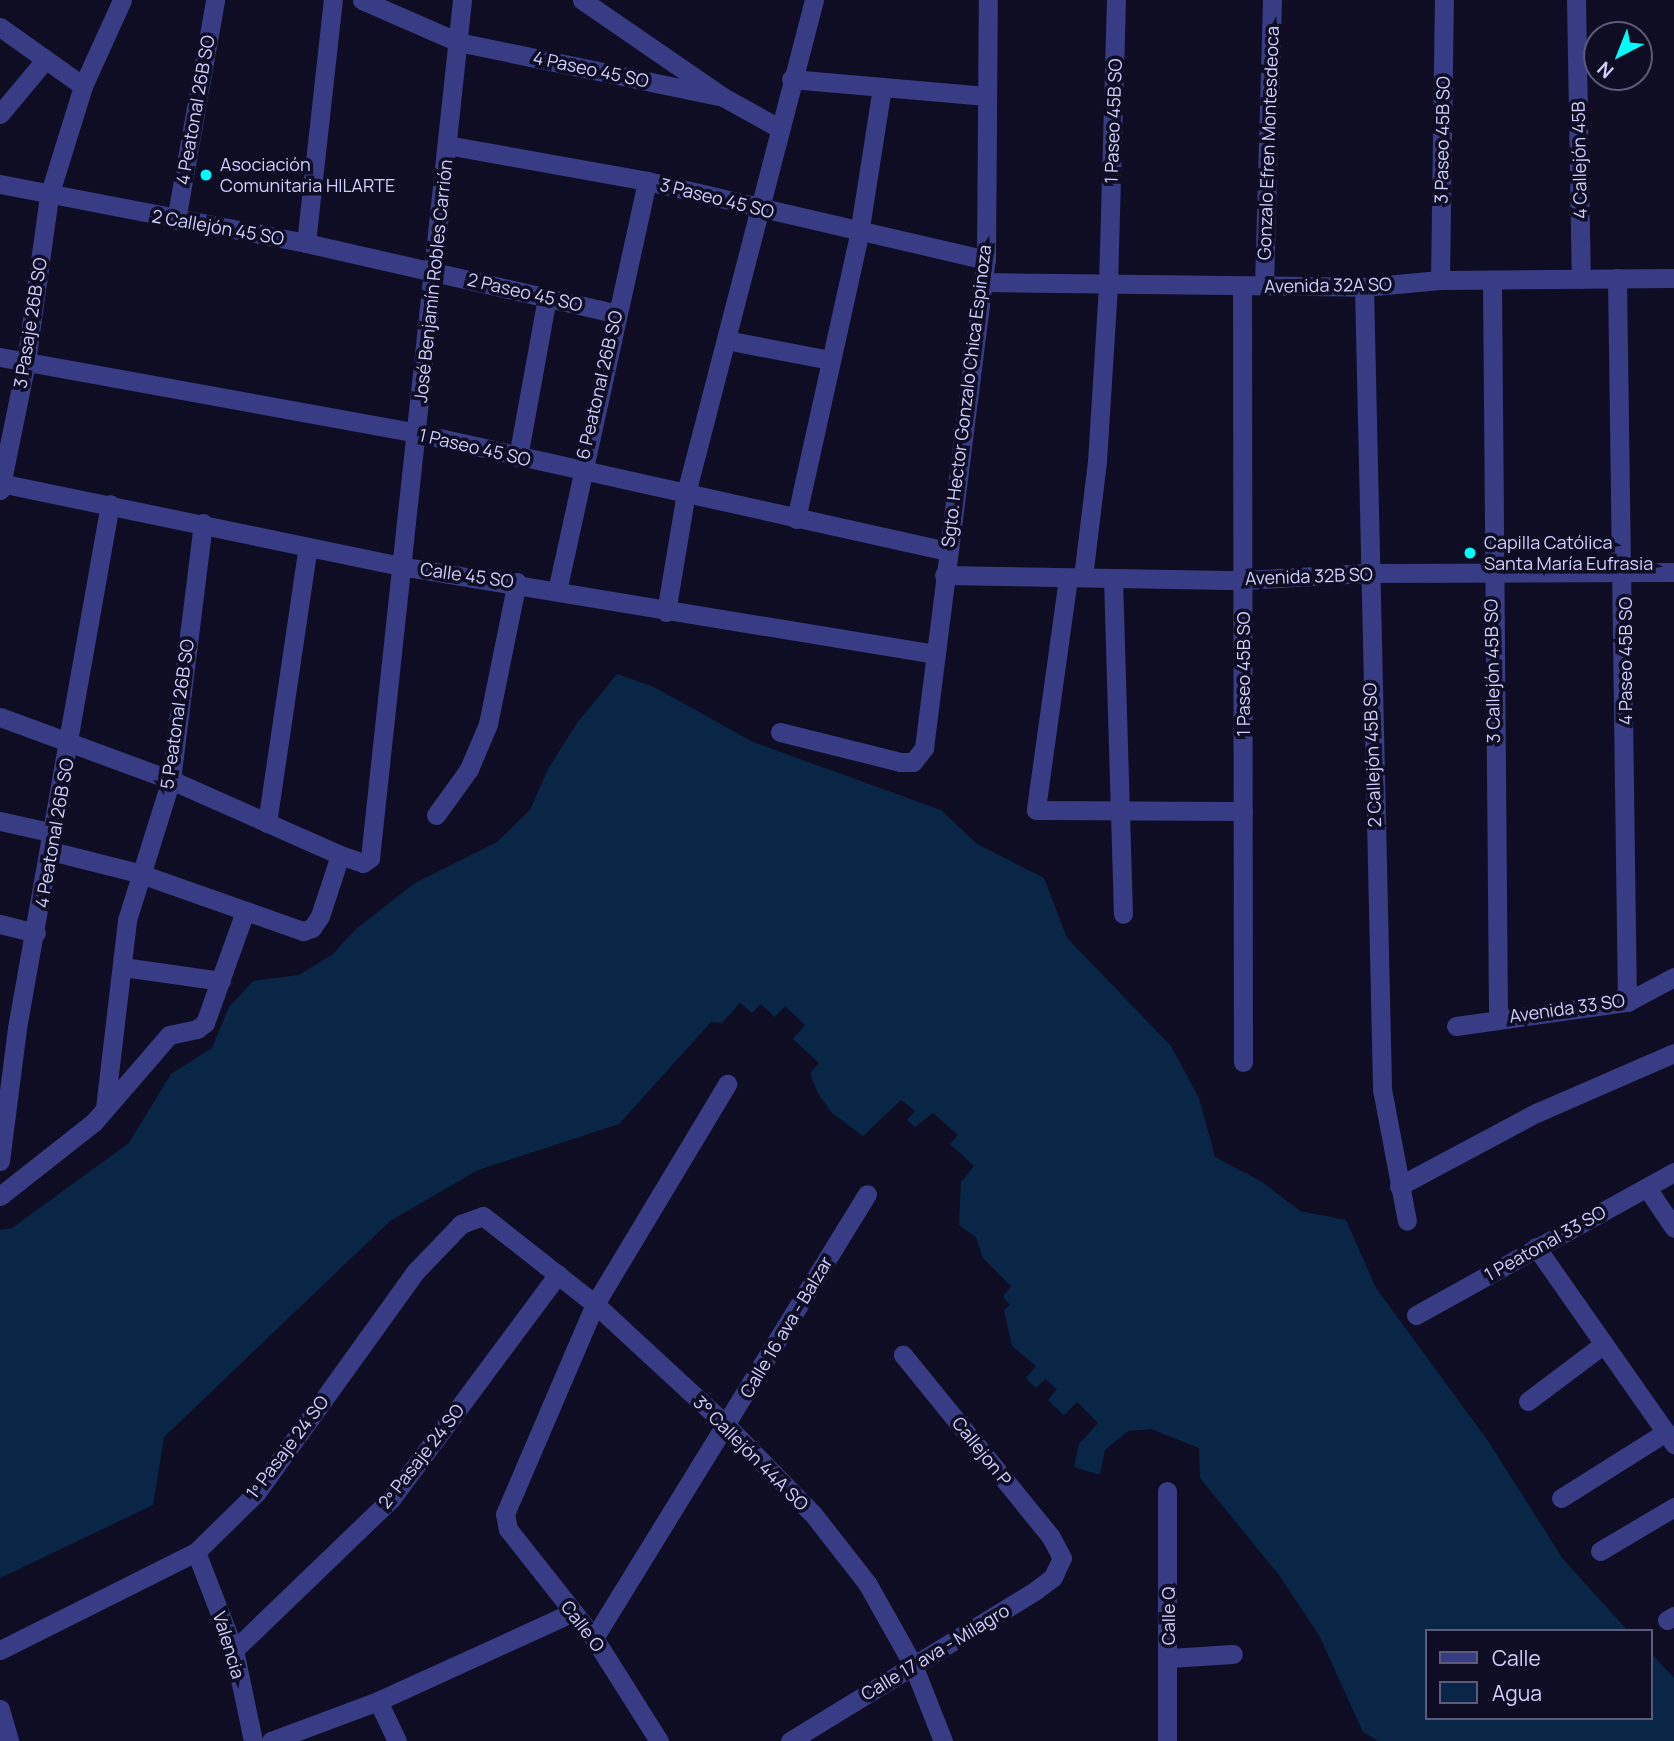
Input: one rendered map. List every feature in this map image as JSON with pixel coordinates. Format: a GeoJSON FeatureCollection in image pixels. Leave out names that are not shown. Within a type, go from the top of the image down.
{"type":"FeatureCollection","features":[{"type":"Feature","properties":{"kind":"street","name":"3 Pasaje 26B SO"},"geometry":{"type":"LineString","coordinates":[[0,490],[26,362],[49,196],[83,86],[122,0]]}},
{"type":"Feature","properties":{"kind":"street","name":"4 Peatonal 26B SO"},"geometry":{"type":"LineString","coordinates":[[176,220],[215,0]]}},
{"type":"Feature","properties":{"kind":"street"},"geometry":{"type":"LineString","coordinates":[[306,243],[333,0]]}},
{"type":"Feature","properties":{"kind":"street","name":"4 Paseo 45 SO"},"geometry":{"type":"LineString","coordinates":[[362,0],[458,42],[723,97]]}},
{"type":"Feature","properties":{"kind":"street","name":"José Benjamín Robles Carrión"},"geometry":{"type":"LineString","coordinates":[[340,855],[363,863],[372,853],[400,566],[435,272],[462,0]]}},
{"type":"Feature","properties":{"kind":"street"},"geometry":{"type":"LineString","coordinates":[[582,0],[723,97],[779,128]]}},
{"type":"Feature","properties":{"kind":"street"},"geometry":{"type":"LineString","coordinates":[[666,611],[686,493],[791,79],[814,0]]}},
{"type":"Feature","properties":{"kind":"street","name":"Sgto. Hector Gonzalo Chica Espinoza"},"geometry":{"type":"LineString","coordinates":[[780,732],[900,762],[913,762],[924,748],[985,260],[988,0]]}},
{"type":"Feature","properties":{"kind":"street","name":"1 Paseo 45B SO"},"geometry":{"type":"LineString","coordinates":[[1116,0],[1108,285],[1097,461],[1036,810],[1119,813]]}},
{"type":"Feature","properties":{"kind":"street","name":"Gonzalo Efren Montesdeoca"},"geometry":{"type":"LineString","coordinates":[[1264,286],[1272,0]]}},
{"type":"Feature","properties":{"kind":"street","name":"3 Paseo 45B SO"},"geometry":{"type":"LineString","coordinates":[[1440,280],[1444,0]]}},
{"type":"Feature","properties":{"kind":"street","name":"4 Callejón 45B"},"geometry":{"type":"LineString","coordinates":[[1576,0],[1581,279]]}},
{"type":"Feature","properties":{"kind":"street"},"geometry":{"type":"LineString","coordinates":[[0,27],[83,86]]}},
{"type":"Feature","properties":{"kind":"street"},"geometry":{"type":"LineString","coordinates":[[0,114],[45,60]]}},
{"type":"Feature","properties":{"kind":"street"},"geometry":{"type":"LineString","coordinates":[[791,79],[986,96]]}},
{"type":"Feature","properties":{"kind":"street"},"geometry":{"type":"LineString","coordinates":[[796,519],[859,234],[882,87]]}},
{"type":"Feature","properties":{"kind":"street","name":"3 Paseo 45 SO"},"geometry":{"type":"LineString","coordinates":[[447,145],[647,181],[859,234],[985,260]]}},
{"type":"Feature","properties":{"kind":"street","name":"6 Peatonal 26B SO"},"geometry":{"type":"LineString","coordinates":[[557,591],[580,471],[647,181]]}},
{"type":"Feature","properties":{"kind":"street","name":"2 Callejón 45 SO"},"geometry":{"type":"LineString","coordinates":[[0,184],[49,196],[306,243],[435,272]]}},
{"type":"Feature","properties":{"kind":"street","name":"2 Paseo 45 SO"},"geometry":{"type":"LineString","coordinates":[[435,272],[615,313]]}},
{"type":"Feature","properties":{"kind":"street","name":"4 Paseo 45B SO"},"geometry":{"type":"LineString","coordinates":[[1617,278],[1624,572],[1627,1002]]}},
{"type":"Feature","properties":{"kind":"street","name":"Avenida 32A SO"},"geometry":{"type":"LineString","coordinates":[[982,282],[1364,287],[1440,280],[1674,278]]}},
{"type":"Feature","properties":{"kind":"street","name":"3 Callejón 45B SO"},"geometry":{"type":"LineString","coordinates":[[1492,281],[1491,572],[1498,1018]]}},
{"type":"Feature","properties":{"kind":"street","name":"1 Paseo 45B SO"},"geometry":{"type":"LineString","coordinates":[[1242,286],[1243,1062]]}},
{"type":"Feature","properties":{"kind":"street","name":"2 Callejón 45B SO"},"geometry":{"type":"LineString","coordinates":[[1364,287],[1367,573],[1382,1089],[1407,1221]]}},
{"type":"Feature","properties":{"kind":"street"},"geometry":{"type":"LineString","coordinates":[[518,457],[547,297]]}},
{"type":"Feature","properties":{"kind":"street"},"geometry":{"type":"LineString","coordinates":[[726,340],[830,360]]}},
{"type":"Feature","properties":{"kind":"street","name":"1 Paseo 45 SO"},"geometry":{"type":"LineString","coordinates":[[0,357],[417,433],[947,551]]}},
{"type":"Feature","properties":{"kind":"street","name":"Calle 45 SO"},"geometry":{"type":"LineString","coordinates":[[0,484],[203,523],[400,566],[517,582],[666,611],[935,654]]}},
{"type":"Feature","properties":{"kind":"street","name":"4 Peatonal 26B SO"},"geometry":{"type":"LineString","coordinates":[[0,1161],[9,1027],[36,933],[71,744],[110,505]]}},
{"type":"Feature","properties":{"kind":"street","name":"5 Peatonal 26B SO"},"geometry":{"type":"LineString","coordinates":[[104,1108],[138,873],[171,780],[203,523]]}},
{"type":"Feature","properties":{"kind":"street"},"geometry":{"type":"LineString","coordinates":[[267,823],[308,547]]}},
{"type":"Feature","properties":{"kind":"street","name":"Avenida 32B SO"},"geometry":{"type":"LineString","coordinates":[[944,575],[1243,580],[1367,573],[1674,572]]}},
{"type":"Feature","properties":{"kind":"street"},"geometry":{"type":"LineString","coordinates":[[1112,578],[1123,914]]}},
{"type":"Feature","properties":{"kind":"street"},"geometry":{"type":"LineString","coordinates":[[436,816],[469,769],[488,724],[517,582]]}},
{"type":"Feature","properties":{"kind":"street"},"geometry":{"type":"LineString","coordinates":[[0,716],[171,780],[340,855],[320,916],[312,928],[303,931],[0,821]]}},
{"type":"Feature","properties":{"kind":"street"},"geometry":{"type":"LineString","coordinates":[[1119,813],[1243,811]]}},
{"type":"Feature","properties":{"kind":"street"},"geometry":{"type":"LineString","coordinates":[[0,1196],[57,1155],[104,1108],[169,1035],[197,1029],[205,1023],[245,911]]}},
{"type":"Feature","properties":{"kind":"street"},"geometry":{"type":"LineString","coordinates":[[0,924],[36,933]]}},
{"type":"Feature","properties":{"kind":"street"},"geometry":{"type":"LineString","coordinates":[[123,967],[221,981]]}},
{"type":"Feature","properties":{"kind":"street","name":"Avenida 33 SO"},"geometry":{"type":"LineString","coordinates":[[1456,1026],[1627,1002],[1674,977]]}},
{"type":"Feature","properties":{"kind":"street"},"geometry":{"type":"LineString","coordinates":[[1399,1186],[1536,1113],[1674,1053]]}},
{"type":"Feature","properties":{"kind":"street"},"geometry":{"type":"LineString","coordinates":[[595,1304],[727,1084]]}},
{"type":"Feature","properties":{"kind":"street","name":"1 Peatonal 33 SO"},"geometry":{"type":"LineString","coordinates":[[1416,1315],[1674,1172]]}},
{"type":"Feature","properties":{"kind":"street"},"geometry":{"type":"LineString","coordinates":[[1647,1188],[1674,1228]]}},
{"type":"Feature","properties":{"kind":"street","name":"Calle 16 ava - Balzar"},"geometry":{"type":"LineString","coordinates":[[594,1638],[867,1194]]}},
{"type":"Feature","properties":{"kind":"street","name":"1º Pasaje 24 SO"},"geometry":{"type":"LineString","coordinates":[[0,1650],[196,1552],[257,1492],[416,1271],[468,1219],[476,1215],[491,1219]]}},
{"type":"Feature","properties":{"kind":"street","name":"3° Callejón 44A SO"},"geometry":{"type":"LineString","coordinates":[[491,1219],[595,1304],[726,1425],[813,1514],[867,1583],[913,1665],[943,1741]]}},
{"type":"Feature","properties":{"kind":"street"},"geometry":{"type":"LineString","coordinates":[[1536,1247],[1670,1438],[1561,1498]]}},
{"type":"Feature","properties":{"kind":"street","name":"2º Pasaje 24 SO"},"geometry":{"type":"LineString","coordinates":[[234,1650],[391,1499],[558,1274]]}},
{"type":"Feature","properties":{"kind":"street","name":"Calle O"},"geometry":{"type":"LineString","coordinates":[[595,1304],[505,1514],[508,1529],[594,1638],[659,1741]]}},
{"type":"Feature","properties":{"kind":"street"},"geometry":{"type":"LineString","coordinates":[[1528,1401],[1604,1344]]}},
{"type":"Feature","properties":{"kind":"street","name":"Callejon P"},"geometry":{"type":"LineString","coordinates":[[903,1355],[1059,1549]]}},
{"type":"Feature","properties":{"kind":"street","name":"Calle Q"},"geometry":{"type":"LineString","coordinates":[[1167,1492],[1167,1741]]}},
{"type":"Feature","properties":{"kind":"street"},"geometry":{"type":"LineString","coordinates":[[1600,1551],[1674,1507]]}},
{"type":"Feature","properties":{"kind":"street","name":"Calle 17 ava - Milagro"},"geometry":{"type":"LineString","coordinates":[[790,1741],[1046,1583],[1059,1568],[1059,1549]]}},
{"type":"Feature","properties":{"kind":"street","name":"Valencia"},"geometry":{"type":"LineString","coordinates":[[196,1552],[234,1650],[253,1741]]}},
{"type":"Feature","properties":{"kind":"street"},"geometry":{"type":"LineString","coordinates":[[271,1741],[378,1701],[573,1612]]}},
{"type":"Feature","properties":{"kind":"street"},"geometry":{"type":"LineString","coordinates":[[1168,1658],[1233,1654]]}},
{"type":"Feature","properties":{"kind":"street"},"geometry":{"type":"LineString","coordinates":[[378,1701],[397,1741]]}},
{"type":"Feature","properties":{"kind":"street"},"geometry":{"type":"LineString","coordinates":[[0,1709],[9,1741]]}},
{"type":"Feature","properties":{"kind":"water"},"geometry":{"type":"Polygon","coordinates":[[[617,674],[654,687],[753,742],[941,810],[977,844],[1044,878],[1067,938],[1171,1046],[1199,1098],[1215,1157],[1262,1182],[1300,1211],[1346,1220],[1376,1288],[1488,1441],[1563,1559],[1626,1629],[1426,1629],[1426,1720],[1653,1720],[1653,1655],[1674,1678],[1674,1741],[1378,1741],[1363,1732],[1319,1635],[1279,1575],[1200,1478],[1199,1448],[1151,1429],[1128,1431],[1105,1450],[1100,1475],[1074,1467],[1079,1444],[1098,1423],[1077,1402],[1064,1415],[1048,1400],[1057,1389],[1045,1379],[1036,1388],[1026,1378],[1036,1366],[1012,1346],[1004,1310],[1010,1305],[1003,1297],[1011,1286],[983,1258],[976,1237],[959,1225],[961,1182],[974,1166],[950,1144],[958,1135],[933,1113],[915,1127],[907,1120],[915,1111],[901,1100],[863,1136],[832,1113],[817,1092],[810,1073],[819,1063],[793,1039],[805,1025],[785,1006],[775,1017],[761,1004],[752,1013],[740,1003],[722,1023],[711,1022],[619,1124],[478,1170],[390,1221],[164,1437],[153,1505],[0,1578],[0,1230],[12,1228],[129,1143],[171,1074],[212,1048],[229,1007],[253,981],[299,975],[333,954],[356,929],[415,883],[497,842],[530,810],[548,769],[577,723],[617,674]]]}},
{"type":"Feature","properties":{"kind":"place","name":"Asociación Comunitaria HILARTE"},"geometry":{"type":"Point","coordinates":[206,175]}},
{"type":"Feature","properties":{"kind":"place","name":"Capilla Católica Santa María Eufrasia"},"geometry":{"type":"Point","coordinates":[1470,553]}}]}
